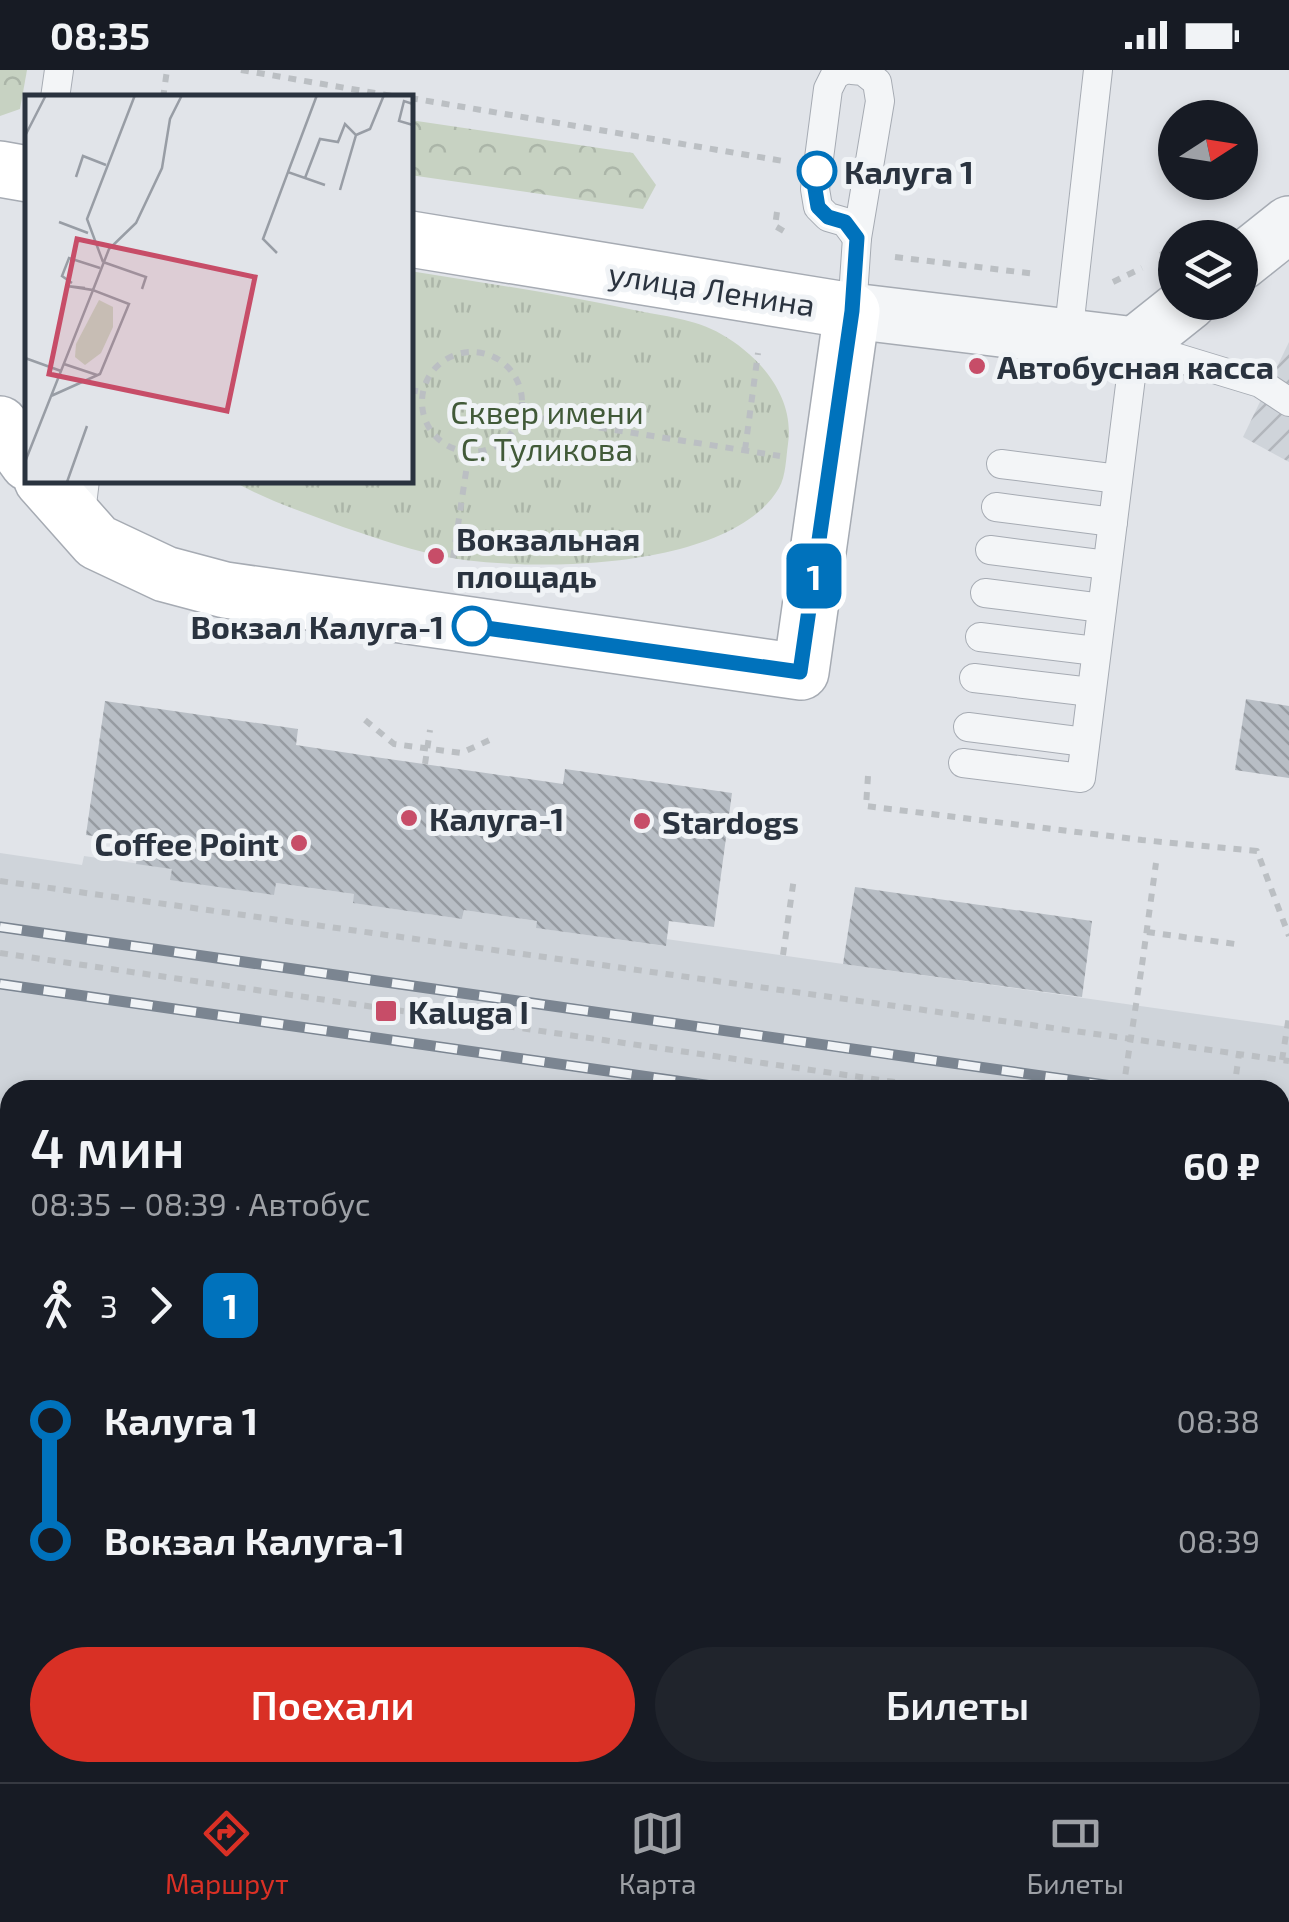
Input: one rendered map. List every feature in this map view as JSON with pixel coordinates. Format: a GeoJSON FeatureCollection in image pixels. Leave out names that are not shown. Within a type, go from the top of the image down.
{"type":"FeatureCollection","features":[{"type":"Feature","properties":{"kind":"main road"},"geometry":{"type":"LineString","coordinates":[[0,169],[25,173]]}},
{"type":"Feature","properties":{"kind":"main road","name":"улица Ленина"},"geometry":{"type":"LineString","coordinates":[[412,239],[852,311]]}},
{"type":"Feature","properties":{"kind":"main road"},"geometry":{"type":"LineString","coordinates":[[46,482],[82,500],[97,542],[165,574],[225,590],[800,672],[852,311]]}},
{"type":"Feature","properties":{"kind":"main road"},"geometry":{"type":"LineString","coordinates":[[0,424],[25,459]]}},
{"type":"Feature","properties":{"kind":"street"},"geometry":{"type":"LineString","coordinates":[[1258,249],[1289,224]]}},
{"type":"Feature","properties":{"kind":"street","name":"улица Ленина"},"geometry":{"type":"LineString","coordinates":[[852,311],[1135,345]]}},
{"type":"Feature","properties":{"kind":"street"},"geometry":{"type":"LineString","coordinates":[[1135,345],[1166,320]]}},
{"type":"Feature","properties":{"kind":"lane"},"geometry":{"type":"LineString","coordinates":[[55,95],[59,70]]}},
{"type":"Feature","properties":{"kind":"lane"},"geometry":{"type":"LineString","coordinates":[[844,70],[828,88],[815,189],[818,207],[828,217],[845,222],[856,245]]}},
{"type":"Feature","properties":{"kind":"lane"},"geometry":{"type":"LineString","coordinates":[[852,70],[863,71],[877,82],[880,101]]}},
{"type":"Feature","properties":{"kind":"lane"},"geometry":{"type":"LineString","coordinates":[[852,311],[856,245],[880,101],[893,70]]}},
{"type":"Feature","properties":{"kind":"lane"},"geometry":{"type":"LineString","coordinates":[[1068,337],[1098,70]]}},
{"type":"Feature","properties":{"kind":"lane"},"geometry":{"type":"LineString","coordinates":[[964,763],[1081,778],[1135,345],[1260,382],[1289,402]]}},
{"type":"Feature","properties":{"kind":"lane"},"geometry":{"type":"LineString","coordinates":[[1001,464],[1118,479]]}},
{"type":"Feature","properties":{"kind":"lane"},"geometry":{"type":"LineString","coordinates":[[996,507],[1113,522]]}},
{"type":"Feature","properties":{"kind":"lane"},"geometry":{"type":"LineString","coordinates":[[990,550],[1107,565]]}},
{"type":"Feature","properties":{"kind":"lane"},"geometry":{"type":"LineString","coordinates":[[985,593],[1102,608]]}},
{"type":"Feature","properties":{"kind":"lane"},"geometry":{"type":"LineString","coordinates":[[980,636],[1096,651]]}},
{"type":"Feature","properties":{"kind":"lane"},"geometry":{"type":"LineString","coordinates":[[974,678],[1091,692]]}},
{"type":"Feature","properties":{"kind":"lane"},"geometry":{"type":"LineString","coordinates":[[968,727],[1085,742]]}},
{"type":"Feature","properties":{"kind":"path"},"geometry":{"type":"LineString","coordinates":[[163,95],[167,70]]}},
{"type":"Feature","properties":{"kind":"path"},"geometry":{"type":"LineString","coordinates":[[242,70],[389,95]]}},
{"type":"Feature","properties":{"kind":"path"},"geometry":{"type":"LineString","coordinates":[[412,99],[785,162]]}},
{"type":"Feature","properties":{"kind":"path"},"geometry":{"type":"LineString","coordinates":[[775,226],[804,246],[856,245],[1112,282],[1158,257]]}},
{"type":"Feature","properties":{"kind":"path"},"geometry":{"type":"LineString","coordinates":[[468,351],[486,354],[503,362],[516,377],[522,395],[520,415],[512,432],[498,445],[486,451],[469,452],[448,446],[432,433],[423,413],[422,392],[431,372],[447,358],[468,351]]}},
{"type":"Feature","properties":{"kind":"path"},"geometry":{"type":"LineString","coordinates":[[745,450],[758,353]]}},
{"type":"Feature","properties":{"kind":"path"},"geometry":{"type":"LineString","coordinates":[[412,390],[422,392]]}},
{"type":"Feature","properties":{"kind":"path"},"geometry":{"type":"LineString","coordinates":[[520,415],[786,457]]}},
{"type":"Feature","properties":{"kind":"path"},"geometry":{"type":"LineString","coordinates":[[453,558],[469,452]]}},
{"type":"Feature","properties":{"kind":"path"},"geometry":{"type":"LineString","coordinates":[[364,720],[394,744],[461,752],[492,739]]}},
{"type":"Feature","properties":{"kind":"path"},"geometry":{"type":"LineString","coordinates":[[426,764],[430,730]]}},
{"type":"Feature","properties":{"kind":"path"},"geometry":{"type":"LineString","coordinates":[[868,776],[866,806],[1257,851],[1289,936]]}},
{"type":"Feature","properties":{"kind":"path"},"geometry":{"type":"LineString","coordinates":[[1125,1080],[1156,864]]}},
{"type":"Feature","properties":{"kind":"path"},"geometry":{"type":"LineString","coordinates":[[783,955],[794,878]]}},
{"type":"Feature","properties":{"kind":"path"},"geometry":{"type":"LineString","coordinates":[[0,881],[1286,1061],[1289,1016]]}},
{"type":"Feature","properties":{"kind":"path"},"geometry":{"type":"LineString","coordinates":[[1147,932],[1235,944]]}},
{"type":"Feature","properties":{"kind":"path"},"geometry":{"type":"LineString","coordinates":[[0,952],[881,1080]]}},
{"type":"Feature","properties":{"kind":"path"},"geometry":{"type":"LineString","coordinates":[[1235,1080],[1239,1054]]}},
{"type":"Feature","properties":{"kind":"shaded area"},"geometry":{"type":"Polygon","coordinates":[[[1289,342],[1289,462],[1243,437],[1289,342]]]}},
{"type":"Feature","properties":{"kind":"shaded area"},"geometry":{"type":"Polygon","coordinates":[[[0,853],[82,865],[84,856],[354,894],[354,903],[462,919],[464,910],[537,921],[537,928],[665,946],[666,939],[1289,1027],[1289,1080],[0,1080],[0,853]]]}},
{"type":"Feature","properties":{"kind":"green space"},"geometry":{"type":"Polygon","coordinates":[[[0,70],[27,70],[20,109],[0,116],[0,70]]]}},
{"type":"Feature","properties":{"kind":"green space"},"geometry":{"type":"Polygon","coordinates":[[[412,120],[633,153],[656,185],[643,209],[412,175],[412,120]]]}},
{"type":"Feature","properties":{"kind":"green space","name":"Сквер имени С. Туликова"},"geometry":{"type":"Polygon","coordinates":[[[412,271],[701,325],[735,343],[761,366],[780,394],[789,427],[783,478],[755,515],[719,536],[629,559],[531,564],[452,558],[343,527],[235,482],[412,482],[412,271]]]}},
{"type":"Feature","properties":{"kind":"building"},"geometry":{"type":"Polygon","coordinates":[[[1246,699],[1289,706],[1289,778],[1235,770],[1246,699]]]}},
{"type":"Feature","properties":{"kind":"building","name":"Калуга-1"},"geometry":{"type":"Polygon","coordinates":[[[105,701],[298,729],[296,745],[368,756],[563,784],[565,769],[732,793],[714,927],[669,921],[666,946],[536,928],[537,921],[464,910],[462,919],[353,903],[354,894],[276,883],[274,895],[170,880],[172,869],[136,864],[139,842],[86,835],[105,701]]]}},
{"type":"Feature","properties":{"kind":"building"},"geometry":{"type":"Polygon","coordinates":[[[855,887],[1092,921],[1082,997],[843,964],[855,887]]]}},
{"type":"Feature","properties":{"kind":"railway"},"geometry":{"type":"LineString","coordinates":[[0,927],[1070,1080]]}},
{"type":"Feature","properties":{"kind":"railway"},"geometry":{"type":"LineString","coordinates":[[0,984],[670,1080]]}},
{"type":"Feature","properties":{"kind":"bus line","name":"1"},"geometry":{"type":"LineString","coordinates":[[472,626],[800,672],[852,311],[857,238],[845,222],[828,217],[818,207],[817,171]]}},
{"type":"Feature","properties":{"kind":"place","name":"Калуга 1"},"geometry":{"type":"Point","coordinates":[817,171]}},
{"type":"Feature","properties":{"kind":"place","name":"Автобусная касса"},"geometry":{"type":"Point","coordinates":[977,366]}},
{"type":"Feature","properties":{"kind":"place","name":"Вокзальная площадь"},"geometry":{"type":"Point","coordinates":[436,556]}},
{"type":"Feature","properties":{"kind":"place","name":"Вокзал Калуга-1"},"geometry":{"type":"Point","coordinates":[472,626]}},
{"type":"Feature","properties":{"kind":"place","name":"Калуга-1"},"geometry":{"type":"Point","coordinates":[409,818]}},
{"type":"Feature","properties":{"kind":"place","name":"Stardogs"},"geometry":{"type":"Point","coordinates":[642,821]}},
{"type":"Feature","properties":{"kind":"place","name":"Coffee Point"},"geometry":{"type":"Point","coordinates":[299,843]}},
{"type":"Feature","properties":{"kind":"place","name":"Kaluga I"},"geometry":{"type":"Point","coordinates":[386,1011]}}]}
